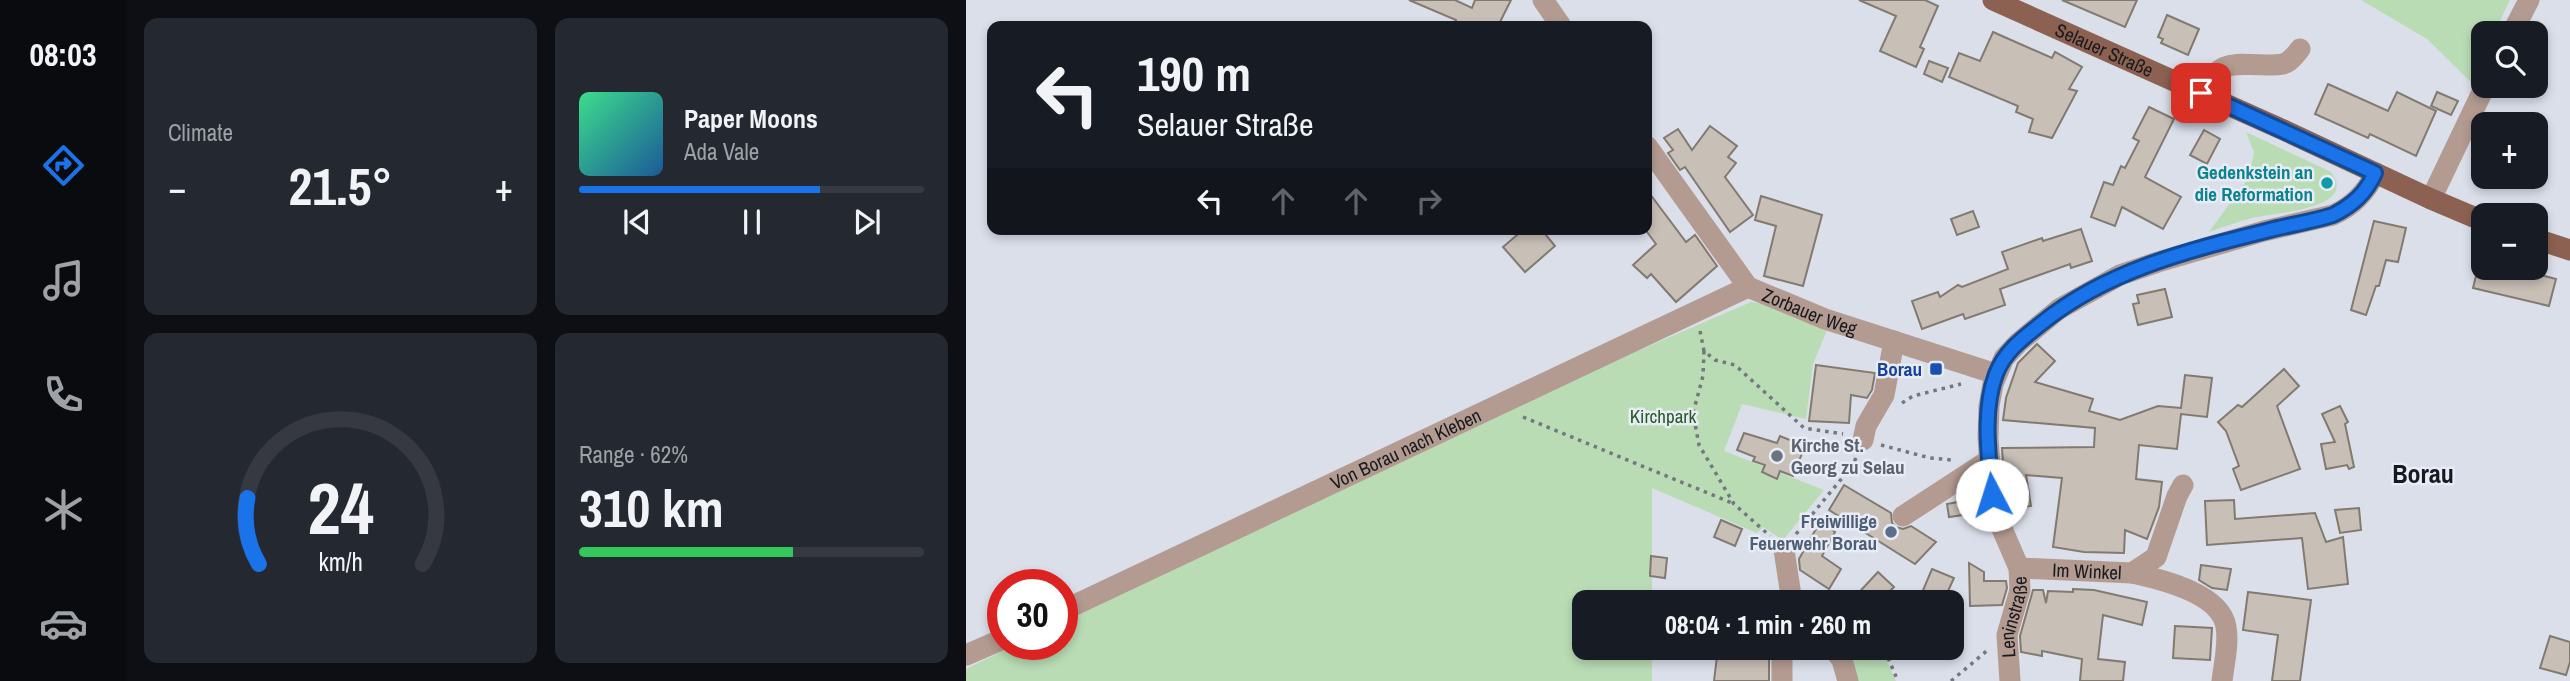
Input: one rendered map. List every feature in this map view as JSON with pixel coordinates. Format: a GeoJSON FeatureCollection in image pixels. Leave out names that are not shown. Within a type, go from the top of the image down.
{"type":"FeatureCollection","features":[{"type":"Feature","properties":{"kind":"main road","name":"Selauer Straße"},"geometry":{"type":"LineString","coordinates":[[1993,0],[2471,216]]}},
{"type":"Feature","properties":{"kind":"main road"},"geometry":{"type":"LineString","coordinates":[[2548,243],[2570,250]]}},
{"type":"Feature","properties":{"kind":"street"},"geometry":{"type":"LineString","coordinates":[[1543,0],[1558,21]]}},
{"type":"Feature","properties":{"kind":"street"},"geometry":{"type":"LineString","coordinates":[[2518,21],[2529,0]]}},
{"type":"Feature","properties":{"kind":"street"},"geometry":{"type":"LineString","coordinates":[[2201,93],[2211,76],[2223,67],[2242,64],[2280,65],[2288,62],[2300,49]]}},
{"type":"Feature","properties":{"kind":"street"},"geometry":{"type":"LineString","coordinates":[[2431,200],[2480,98]]}},
{"type":"Feature","properties":{"kind":"street","name":"Zorbauer Weg"},"geometry":{"type":"LineString","coordinates":[[1652,153],[1748,287],[1825,319],[1997,374]]}},
{"type":"Feature","properties":{"kind":"street","name":"Leninstraße"},"geometry":{"type":"LineString","coordinates":[[2010,681],[2007,635],[2020,590],[2019,568],[1995,505],[1989,460],[1989,405],[2004,358],[2059,309],[2100,284],[2158,261],[2333,215],[2353,204],[2364,194],[2375,173]]}},
{"type":"Feature","properties":{"kind":"street","name":"Von Borau nach Kleben"},"geometry":{"type":"LineString","coordinates":[[1078,603],[1748,287]]}},
{"type":"Feature","properties":{"kind":"street"},"geometry":{"type":"LineString","coordinates":[[1863,440],[1866,426],[1884,396],[1894,341]]}},
{"type":"Feature","properties":{"kind":"street"},"geometry":{"type":"LineString","coordinates":[[1903,516],[1989,460]]}},
{"type":"Feature","properties":{"kind":"street","name":"Im Winkel"},"geometry":{"type":"LineString","coordinates":[[2019,568],[2132,573],[2157,557],[2183,485]]}},
{"type":"Feature","properties":{"kind":"street"},"geometry":{"type":"LineString","coordinates":[[1784,550],[1790,590]]}},
{"type":"Feature","properties":{"kind":"street"},"geometry":{"type":"LineString","coordinates":[[2132,573],[2195,593],[2210,602],[2221,615],[2226,626],[2222,681]]}},
{"type":"Feature","properties":{"kind":"street"},"geometry":{"type":"LineString","coordinates":[[966,655],[987,646]]}},
{"type":"Feature","properties":{"kind":"street"},"geometry":{"type":"LineString","coordinates":[[1782,660],[1782,681]]}},
{"type":"Feature","properties":{"kind":"street"},"geometry":{"type":"LineString","coordinates":[[1842,660],[1848,681]]}},
{"type":"Feature","properties":{"kind":"path"},"geometry":{"type":"LineString","coordinates":[[1697,312],[1704,351],[1703,376],[1693,413],[1699,445],[1734,504],[1784,550],[1852,466]]}},
{"type":"Feature","properties":{"kind":"path"},"geometry":{"type":"LineString","coordinates":[[1704,351],[1716,360],[1735,365],[1804,428],[1837,432],[1930,458],[1954,460]]}},
{"type":"Feature","properties":{"kind":"path"},"geometry":{"type":"LineString","coordinates":[[1902,404],[1913,397],[1997,374]]}},
{"type":"Feature","properties":{"kind":"path"},"geometry":{"type":"LineString","coordinates":[[1496,406],[1734,504]]}},
{"type":"Feature","properties":{"kind":"path"},"geometry":{"type":"LineString","coordinates":[[1951,681],[2007,635]]}},
{"type":"Feature","properties":{"kind":"path"},"geometry":{"type":"LineString","coordinates":[[1889,660],[1898,681]]}},
{"type":"Feature","properties":{"kind":"green space"},"geometry":{"type":"Polygon","coordinates":[[[2361,0],[2510,0],[2500,21],[2471,21],[2471,82],[2427,39],[2361,0]]]}},
{"type":"Feature","properties":{"kind":"green space"},"geometry":{"type":"Polygon","coordinates":[[[2246,132],[2331,172],[2337,184],[2334,194],[2310,207],[2252,218],[2209,232],[2249,177],[2254,152],[2246,132]]]}},
{"type":"Feature","properties":{"kind":"green space","name":"Kirchpark"},"geometry":{"type":"Polygon","coordinates":[[[1751,302],[1763,304],[1827,330],[1813,364],[1806,419],[1742,404],[1724,451],[1824,490],[1783,540],[1763,527],[1757,533],[1652,488],[1652,590],[1572,590],[1572,660],[1652,660],[1652,681],[966,681],[966,669],[987,659],[1078,660],[1078,614],[1487,416],[1751,302]]]}},
{"type":"Feature","properties":{"kind":"green space"},"geometry":{"type":"Polygon","coordinates":[[[1886,660],[1896,681],[1857,681],[1850,662],[1886,660]]]}},
{"type":"Feature","properties":{"kind":"building"},"geometry":{"type":"Polygon","coordinates":[[[1409,0],[1455,0],[1472,8],[1475,0],[1511,0],[1500,21],[1456,20],[1409,0]]]}},
{"type":"Feature","properties":{"kind":"building"},"geometry":{"type":"Polygon","coordinates":[[[1859,0],[1925,0],[1938,6],[1920,47],[1924,49],[1916,67],[1880,51],[1896,16],[1859,0]]]}},
{"type":"Feature","properties":{"kind":"building"},"geometry":{"type":"Polygon","coordinates":[[[2062,0],[2137,0],[2125,27],[2062,0]]]}},
{"type":"Feature","properties":{"kind":"building"},"geometry":{"type":"Polygon","coordinates":[[[2167,15],[2199,29],[2188,55],[2161,43],[2163,39],[2158,37],[2167,15]]]}},
{"type":"Feature","properties":{"kind":"building"},"geometry":{"type":"Polygon","coordinates":[[[1993,32],[2052,58],[2055,52],[2082,67],[2069,89],[2077,91],[2052,138],[2029,132],[2033,119],[2016,112],[2018,106],[1949,77],[1959,53],[1980,61],[1993,32]]]}},
{"type":"Feature","properties":{"kind":"building"},"geometry":{"type":"Polygon","coordinates":[[[1929,61],[1948,68],[1942,82],[1924,74],[1929,61]]]}},
{"type":"Feature","properties":{"kind":"building"},"geometry":{"type":"Polygon","coordinates":[[[2328,84],[2388,111],[2397,92],[2436,111],[2416,156],[2370,134],[2368,138],[2315,114],[2328,84]]]}},
{"type":"Feature","properties":{"kind":"building"},"geometry":{"type":"Polygon","coordinates":[[[2437,92],[2458,101],[2451,115],[2431,106],[2437,92]]]}},
{"type":"Feature","properties":{"kind":"building"},"geometry":{"type":"Polygon","coordinates":[[[2149,107],[2174,119],[2145,177],[2181,197],[2163,229],[2122,207],[2115,226],[2091,217],[2104,182],[2113,185],[2121,166],[2125,168],[2139,141],[2133,138],[2149,107]]]}},
{"type":"Feature","properties":{"kind":"building"},"geometry":{"type":"Polygon","coordinates":[[[1710,126],[1737,146],[1728,157],[1736,163],[1725,177],[1753,215],[1730,232],[1685,167],[1680,170],[1668,153],[1673,150],[1664,138],[1678,129],[1692,150],[1710,126]]]}},
{"type":"Feature","properties":{"kind":"building"},"geometry":{"type":"Polygon","coordinates":[[[2204,130],[2220,139],[2207,164],[2190,155],[2204,130]]]}},
{"type":"Feature","properties":{"kind":"building"},"geometry":{"type":"Polygon","coordinates":[[[1761,196],[1822,215],[1803,286],[1764,276],[1776,226],[1755,220],[1761,196]]]}},
{"type":"Feature","properties":{"kind":"building"},"geometry":{"type":"Polygon","coordinates":[[[1652,197],[1686,242],[1695,235],[1717,266],[1676,302],[1651,274],[1647,278],[1633,265],[1656,244],[1649,235],[1652,235],[1652,197]]]}},
{"type":"Feature","properties":{"kind":"building"},"geometry":{"type":"Polygon","coordinates":[[[1973,211],[1979,227],[1957,235],[1951,219],[1973,211]]]}},
{"type":"Feature","properties":{"kind":"building"},"geometry":{"type":"Polygon","coordinates":[[[2374,221],[2406,228],[2398,262],[2386,260],[2379,286],[2376,286],[2366,315],[2351,310],[2374,221]]]}},
{"type":"Feature","properties":{"kind":"building"},"geometry":{"type":"Polygon","coordinates":[[[2081,229],[2092,261],[2071,268],[2070,264],[2000,289],[2005,305],[1965,319],[1963,314],[1922,329],[1912,301],[1938,292],[1940,297],[1958,285],[1962,287],[2008,269],[2002,252],[2042,238],[2043,241],[2081,229]]]}},
{"type":"Feature","properties":{"kind":"building"},"geometry":{"type":"Polygon","coordinates":[[[1517,235],[1546,235],[1555,246],[1525,272],[1503,247],[1517,235]]]}},
{"type":"Feature","properties":{"kind":"building"},"geometry":{"type":"Polygon","coordinates":[[[2548,277],[2556,279],[2549,306],[2473,288],[2475,280],[2548,280],[2548,277]]]}},
{"type":"Feature","properties":{"kind":"building"},"geometry":{"type":"Polygon","coordinates":[[[2165,289],[2172,317],[2138,325],[2133,304],[2139,303],[2137,295],[2165,289]]]}},
{"type":"Feature","properties":{"kind":"building"},"geometry":{"type":"Polygon","coordinates":[[[2037,344],[2055,361],[2035,382],[2093,399],[2089,411],[2120,420],[2158,406],[2181,408],[2185,375],[2212,378],[2207,417],[2181,414],[2177,449],[2139,445],[2136,479],[2162,482],[2159,507],[2147,539],[2125,530],[2124,553],[2084,552],[2053,547],[2062,478],[2026,475],[2031,506],[2009,509],[2005,493],[2002,448],[2094,447],[2095,428],[2003,420],[2006,398],[2018,363],[2037,344]]]}},
{"type":"Feature","properties":{"kind":"building"},"geometry":{"type":"Polygon","coordinates":[[[1816,365],[1875,373],[1872,390],[1867,398],[1851,395],[1849,423],[1809,421],[1816,365]]]}},
{"type":"Feature","properties":{"kind":"building"},"geometry":{"type":"Polygon","coordinates":[[[2284,369],[2299,386],[2277,406],[2300,469],[2241,490],[2233,469],[2239,466],[2226,431],[2218,422],[2238,405],[2242,407],[2284,369]]]}},
{"type":"Feature","properties":{"kind":"building"},"geometry":{"type":"Polygon","coordinates":[[[2340,406],[2348,422],[2345,424],[2354,467],[2349,469],[2347,465],[2326,469],[2321,444],[2335,442],[2322,414],[2340,406]]]}},
{"type":"Feature","properties":{"kind":"building","name":"Kirche St. Georg zu Selau"},"geometry":{"type":"Polygon","coordinates":[[[1744,433],[1777,443],[1780,436],[1805,446],[1793,476],[1780,471],[1777,479],[1762,472],[1765,465],[1753,461],[1755,457],[1737,450],[1744,433]]]}},
{"type":"Feature","properties":{"kind":"building"},"geometry":{"type":"Polygon","coordinates":[[[1844,485],[1891,513],[1892,523],[1896,527],[1903,529],[1911,526],[1936,542],[1915,564],[1829,510],[1844,485]]]}},
{"type":"Feature","properties":{"kind":"building"},"geometry":{"type":"Polygon","coordinates":[[[1979,498],[1983,512],[1949,517],[1947,504],[1979,498]]]}},
{"type":"Feature","properties":{"kind":"building"},"geometry":{"type":"Polygon","coordinates":[[[2234,500],[2235,519],[2315,513],[2326,542],[2343,537],[2348,584],[2308,589],[2302,538],[2207,545],[2205,501],[2234,500]]]}},
{"type":"Feature","properties":{"kind":"building"},"geometry":{"type":"Polygon","coordinates":[[[2359,508],[2361,530],[2340,533],[2335,510],[2359,508]]]}},
{"type":"Feature","properties":{"kind":"building"},"geometry":{"type":"Polygon","coordinates":[[[1721,520],[1742,529],[1735,546],[1714,537],[1721,520]]]}},
{"type":"Feature","properties":{"kind":"building"},"geometry":{"type":"Polygon","coordinates":[[[1821,520],[1835,532],[1822,556],[1841,569],[1829,589],[1800,570],[1799,559],[1821,520]]]}},
{"type":"Feature","properties":{"kind":"building"},"geometry":{"type":"Polygon","coordinates":[[[1651,556],[1667,558],[1665,578],[1650,576],[1651,556]]]}},
{"type":"Feature","properties":{"kind":"building"},"geometry":{"type":"Polygon","coordinates":[[[1969,563],[1984,572],[1984,581],[2006,581],[2007,588],[2002,605],[1970,606],[1969,563]]]}},
{"type":"Feature","properties":{"kind":"building"},"geometry":{"type":"Polygon","coordinates":[[[2201,565],[2231,569],[2227,590],[2212,588],[2199,580],[2201,565]]]}},
{"type":"Feature","properties":{"kind":"building"},"geometry":{"type":"Polygon","coordinates":[[[1932,569],[1954,578],[1948,590],[1923,590],[1932,569]]]}},
{"type":"Feature","properties":{"kind":"building"},"geometry":{"type":"Polygon","coordinates":[[[1878,572],[1894,587],[1891,590],[1861,590],[1878,572]]]}},
{"type":"Feature","properties":{"kind":"building"},"geometry":{"type":"Polygon","coordinates":[[[2073,589],[2094,590],[2147,602],[2142,625],[2103,615],[2098,659],[2125,662],[2123,681],[2080,681],[2082,659],[2042,651],[2042,656],[2021,652],[2020,636],[2033,590],[2043,590],[2046,603],[2048,591],[2073,592],[2073,589]]]}},
{"type":"Feature","properties":{"kind":"building"},"geometry":{"type":"Polygon","coordinates":[[[2248,592],[2311,600],[2300,681],[2272,681],[2278,635],[2243,630],[2248,592]]]}},
{"type":"Feature","properties":{"kind":"building"},"geometry":{"type":"Polygon","coordinates":[[[2175,626],[2212,628],[2210,660],[2173,658],[2175,626]]]}},
{"type":"Feature","properties":{"kind":"building"},"geometry":{"type":"Polygon","coordinates":[[[2550,636],[2570,642],[2570,662],[2566,675],[2540,668],[2550,636]]]}},
{"type":"Feature","properties":{"kind":"building"},"geometry":{"type":"Polygon","coordinates":[[[1717,660],[1769,660],[1769,681],[1714,681],[1717,660]]]}},
{"type":"Feature","properties":{"kind":"place","name":"Gedenkstein an die Reformation"},"geometry":{"type":"Point","coordinates":[2327,183]}},
{"type":"Feature","properties":{"kind":"place","name":"Borau"},"geometry":{"type":"Point","coordinates":[1936,369]}},
{"type":"Feature","properties":{"kind":"place","name":"Kirche St. Georg zu Selau"},"geometry":{"type":"Point","coordinates":[1777,456]}},
{"type":"Feature","properties":{"kind":"place","name":"Freiwillige Feuerwehr Borau"},"geometry":{"type":"Point","coordinates":[1891,532]}},
{"type":"Feature","properties":{"kind":"district","name":"Borau"},"geometry":{"type":"Point","coordinates":[2423,474]}},
{"type":"Feature","properties":{"kind":"route"},"geometry":{"type":"LineString","coordinates":[[1992,495],[1988,438],[1993,384],[2004,358],[2059,309],[2100,284],[2158,261],[2333,215],[2353,204],[2369,186],[2375,173],[2201,93]]}}]}
